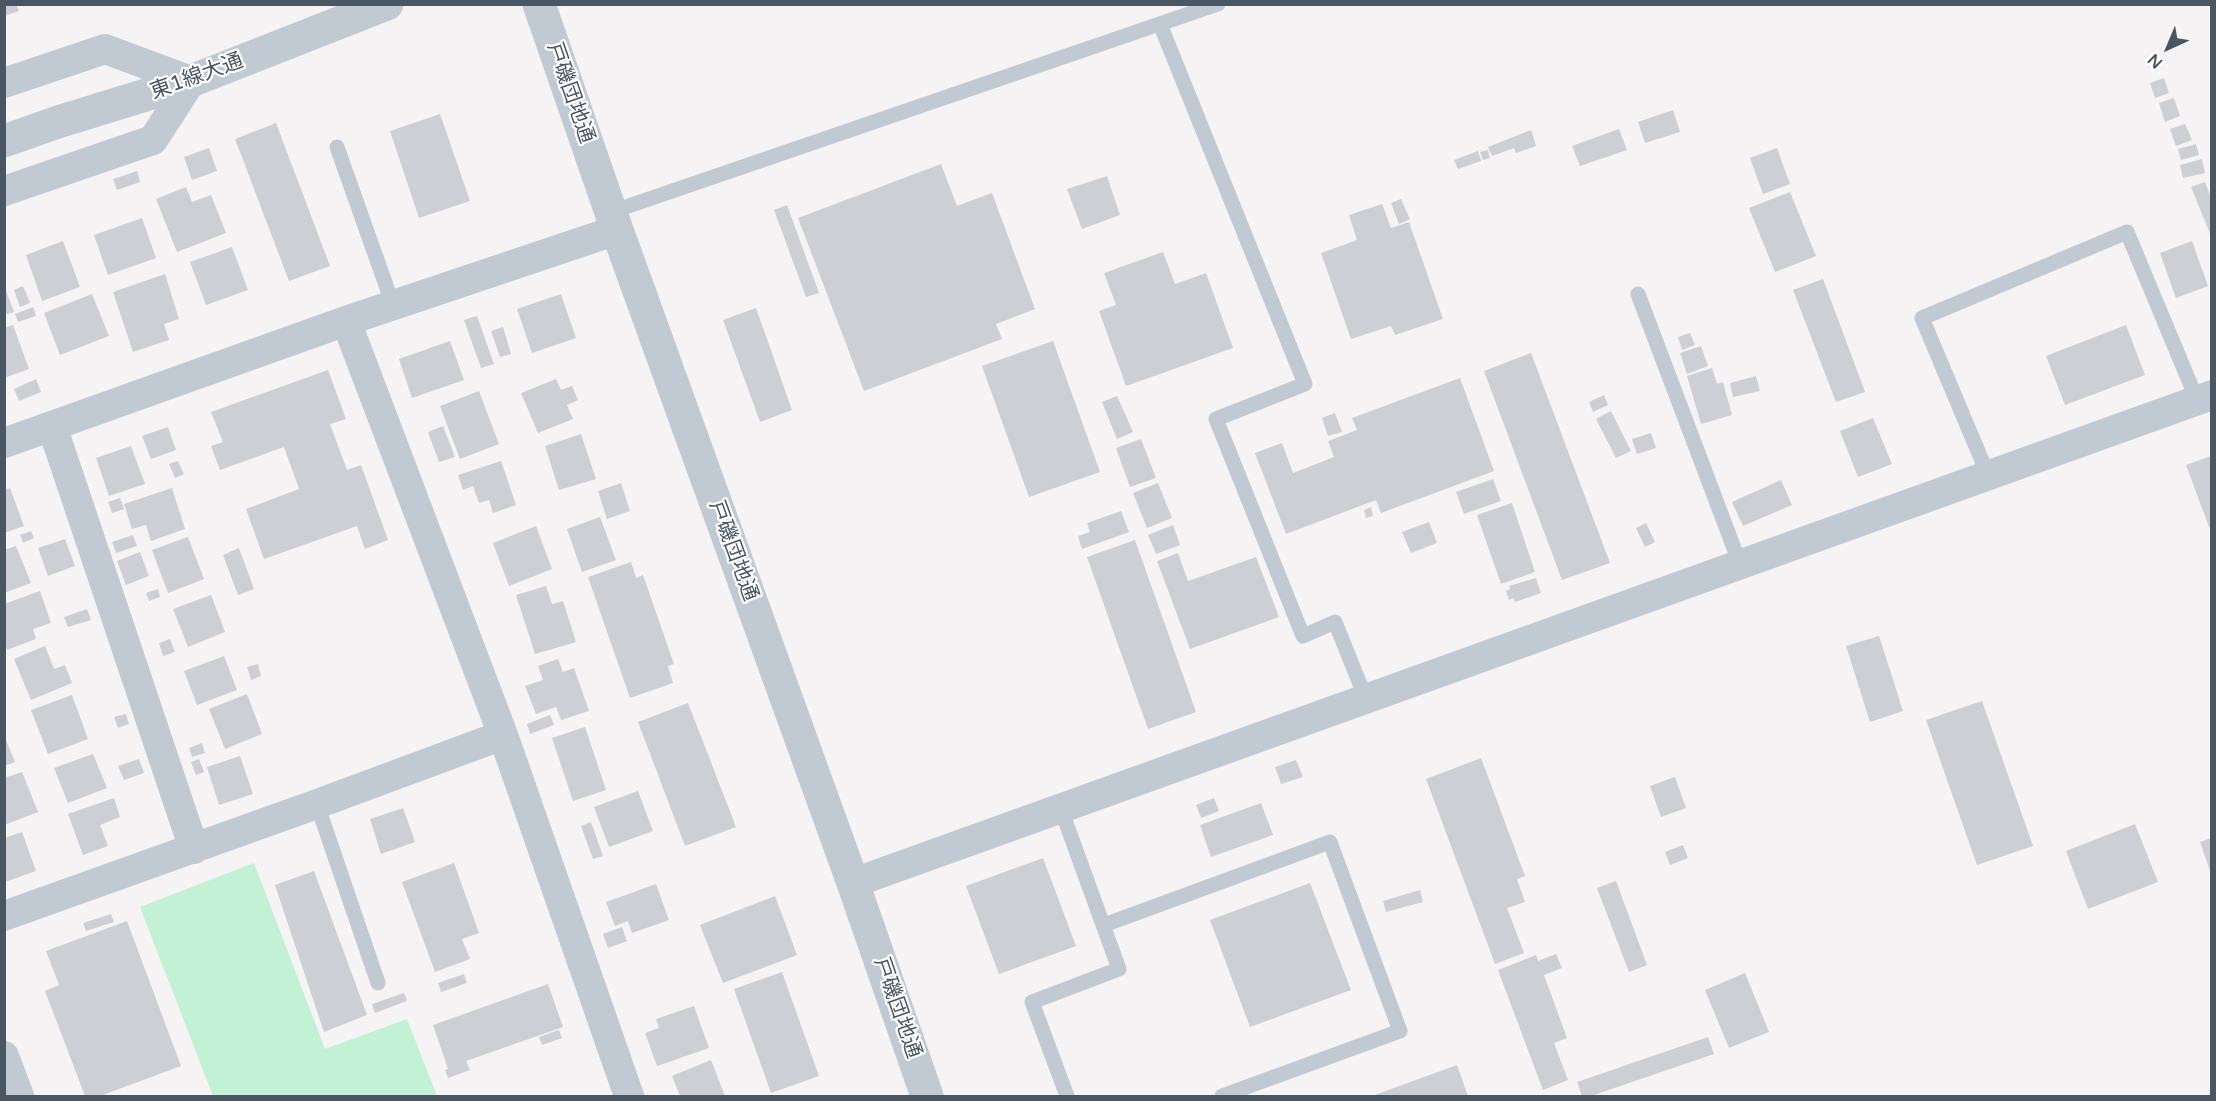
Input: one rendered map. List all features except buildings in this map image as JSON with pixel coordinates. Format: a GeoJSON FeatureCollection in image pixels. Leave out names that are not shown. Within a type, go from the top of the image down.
{"type":"FeatureCollection","features":[{"type":"Feature","properties":{"kind":"street","name":"東1線大通"},"geometry":{"type":"LineString","coordinates":[[4,141],[191,81],[387,4]]}},
{"type":"Feature","properties":{"kind":"street","name":"戸磯団地通"},"geometry":{"type":"LineString","coordinates":[[539,4],[614,221],[853,883],[927,1096]]}},
{"type":"Feature","properties":{"kind":"street"},"geometry":{"type":"LineString","coordinates":[[4,83],[105,49],[191,81],[153,140],[4,191]]}},
{"type":"Feature","properties":{"kind":"street"},"geometry":{"type":"LineString","coordinates":[[4,443],[393,305],[614,221]]}},
{"type":"Feature","properties":{"kind":"street"},"geometry":{"type":"LineString","coordinates":[[346,321],[503,735],[628,1096]]}},
{"type":"Feature","properties":{"kind":"street"},"geometry":{"type":"LineString","coordinates":[[853,883],[2204,397]]}},
{"type":"Feature","properties":{"kind":"street"},"geometry":{"type":"LineString","coordinates":[[52,426],[194,849]]}},
{"type":"Feature","properties":{"kind":"street"},"geometry":{"type":"LineString","coordinates":[[4,916],[194,849],[503,735]]}},
{"type":"Feature","properties":{"kind":"street"},"geometry":{"type":"LineString","coordinates":[[4,1056],[19,1096]]}},
{"type":"Feature","properties":{"kind":"lane"},"geometry":{"type":"LineString","coordinates":[[614,221],[1218,4]]}},
{"type":"Feature","properties":{"kind":"lane"},"geometry":{"type":"LineString","coordinates":[[1160,24],[1305,384],[1216,419],[1303,636],[1335,622],[1366,699]]}},
{"type":"Feature","properties":{"kind":"lane"},"geometry":{"type":"LineString","coordinates":[[337,147],[393,305]]}},
{"type":"Feature","properties":{"kind":"lane"},"geometry":{"type":"LineString","coordinates":[[1988,475],[1922,318],[2127,232],[2204,397]]}},
{"type":"Feature","properties":{"kind":"lane"},"geometry":{"type":"LineString","coordinates":[[1638,294],[1740,564]]}},
{"type":"Feature","properties":{"kind":"lane"},"geometry":{"type":"LineString","coordinates":[[317,804],[378,983]]}},
{"type":"Feature","properties":{"kind":"lane"},"geometry":{"type":"LineString","coordinates":[[1061,809],[1119,969],[1032,1002],[1067,1096]]}},
{"type":"Feature","properties":{"kind":"lane"},"geometry":{"type":"LineString","coordinates":[[1104,925],[1330,842],[1400,1031],[1222,1096]]}},
{"type":"Feature","properties":{"kind":"green space"},"geometry":{"type":"Polygon","coordinates":[[[254,863],[325,1049],[407,1019],[437,1096],[213,1096],[140,907],[254,863]]]}}]}
